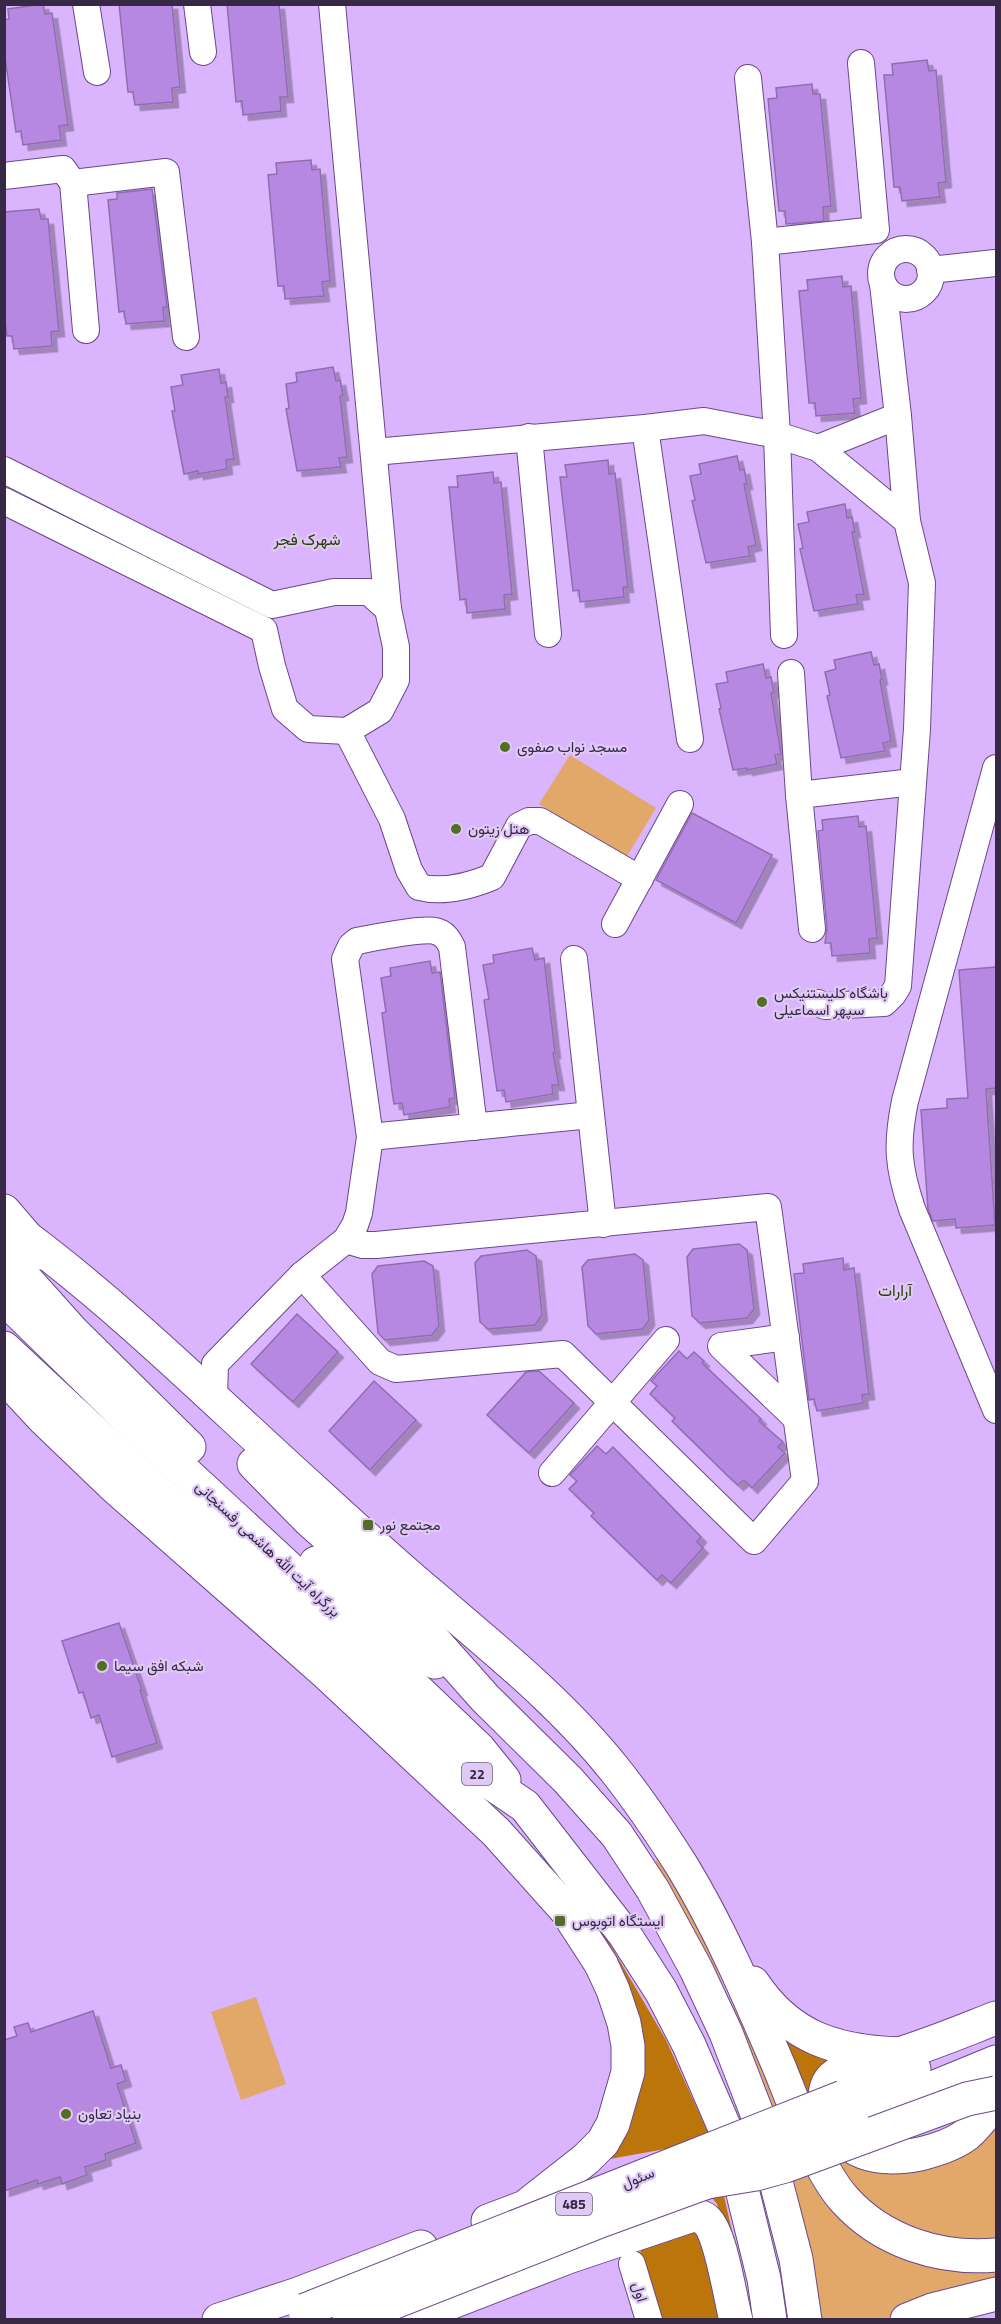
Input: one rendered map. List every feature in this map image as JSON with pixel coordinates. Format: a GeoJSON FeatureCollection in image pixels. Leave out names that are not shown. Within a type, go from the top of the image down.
{"type":"FeatureCollection","features":[{"type":"Feature","properties":{"kind":"main road"},"geometry":{"type":"LineString","coordinates":[[4,1211],[15,1246],[239,1450],[309,1520],[397,1599],[485,1698],[568,1780],[617,1835]]}},
{"type":"Feature","properties":{"kind":"main road"},"geometry":{"type":"LineString","coordinates":[[15,1246],[81,1278],[214,1396],[283,1463],[539,1689],[615,1769],[681,1865],[721,1934],[763,1997],[796,2027],[821,2041],[845,2049],[901,2054]]}},
{"type":"Feature","properties":{"kind":"main road","name":"بزرگراه آیت الله هاشمی رفسنجانی"},"geometry":{"type":"LineString","coordinates":[[4,1299],[134,1425],[306,1584],[479,1749],[625,1935],[681,2028],[726,2131],[764,2280],[770,2319]]}},
{"type":"Feature","properties":{"kind":"main road","name":"بزرگراه آیت الله هاشمی رفسنجانی"},"geometry":{"type":"LineString","coordinates":[[4,1348],[165,1498],[461,1763],[525,1806]]}},
{"type":"Feature","properties":{"kind":"main road"},"geometry":{"type":"LineString","coordinates":[[4,1376],[43,1418],[115,1487],[324,1671],[496,1832],[566,1910],[601,1964],[617,2001],[628,2046],[628,2072],[622,2097],[613,2124],[603,2142],[586,2159],[525,2207]]}},
{"type":"Feature","properties":{"kind":"main road"},"geometry":{"type":"LineString","coordinates":[[427,1592],[565,1737],[617,1835],[653,1890],[696,1969],[726,2033],[761,2124],[796,2259],[805,2319]]}},
{"type":"Feature","properties":{"kind":"main road"},"geometry":{"type":"LineString","coordinates":[[721,1934],[798,2113],[827,2174],[842,2197],[876,2226],[912,2246],[962,2255],[996,2255]]}},
{"type":"Feature","properties":{"kind":"main road"},"geometry":{"type":"LineString","coordinates":[[996,2018],[901,2054],[845,2069],[826,2086],[825,2102],[835,2128],[843,2139],[856,2149],[875,2156],[891,2158],[937,2150],[965,2136],[996,2100]]}},
{"type":"Feature","properties":{"kind":"main road","name":"سئول"},"geometry":{"type":"LineString","coordinates":[[349,2319],[707,2182],[848,2109],[996,2037]]}},
{"type":"Feature","properties":{"kind":"main road","name":"سئول"},"geometry":{"type":"LineString","coordinates":[[292,2315],[848,2109],[996,2062]]}},
{"type":"Feature","properties":{"kind":"main road"},"geometry":{"type":"LineString","coordinates":[[707,2182],[756,2174],[785,2166],[967,2099],[996,2093]]}},
{"type":"Feature","properties":{"kind":"main road"},"geometry":{"type":"LineString","coordinates":[[219,2319],[298,2294],[652,2158],[665,2160],[676,2168],[684,2189],[676,2200],[568,2257]]}},
{"type":"Feature","properties":{"kind":"main road"},"geometry":{"type":"LineString","coordinates":[[406,2319],[568,2257],[693,2215],[706,2220],[716,2237],[736,2319]]}},
{"type":"Feature","properties":{"kind":"main road"},"geometry":{"type":"LineString","coordinates":[[762,2319],[764,2280]]}},
{"type":"Feature","properties":{"kind":"main road"},"geometry":{"type":"LineString","coordinates":[[907,2319],[932,2310],[996,2294]]}},
{"type":"Feature","properties":{"kind":"street"},"geometry":{"type":"LineString","coordinates":[[86,4],[97,72]]}},
{"type":"Feature","properties":{"kind":"street"},"geometry":{"type":"LineString","coordinates":[[197,4],[203,51]]}},
{"type":"Feature","properties":{"kind":"street"},"geometry":{"type":"LineString","coordinates":[[4,501],[264,630],[285,709],[308,729],[347,731],[380,711],[396,680],[396,647],[388,609],[332,4]]}},
{"type":"Feature","properties":{"kind":"street"},"geometry":{"type":"LineString","coordinates":[[818,1003],[825,1006],[884,1003],[897,986],[917,729],[922,583],[907,521],[861,63]]}},
{"type":"Feature","properties":{"kind":"street"},"geometry":{"type":"LineString","coordinates":[[748,78],[765,242],[777,435],[784,635]]}},
{"type":"Feature","properties":{"kind":"street"},"geometry":{"type":"LineString","coordinates":[[4,176],[63,169],[73,183],[86,330]]}},
{"type":"Feature","properties":{"kind":"street"},"geometry":{"type":"LineString","coordinates":[[73,183],[166,172],[186,338]]}},
{"type":"Feature","properties":{"kind":"street"},"geometry":{"type":"LineString","coordinates":[[765,242],[876,230]]}},
{"type":"Feature","properties":{"kind":"street"},"geometry":{"type":"LineString","coordinates":[[907,249],[923,256],[931,278],[924,292],[910,299],[894,296],[882,276],[891,253],[907,249]]}},
{"type":"Feature","properties":{"kind":"street"},"geometry":{"type":"LineString","coordinates":[[930,270],[995,264]]}},
{"type":"Feature","properties":{"kind":"street"},"geometry":{"type":"LineString","coordinates":[[819,448],[898,416]]}},
{"type":"Feature","properties":{"kind":"street"},"geometry":{"type":"LineString","coordinates":[[374,452],[704,421],[777,435],[819,448],[907,521]]}},
{"type":"Feature","properties":{"kind":"street"},"geometry":{"type":"LineString","coordinates":[[645,428],[690,739]]}},
{"type":"Feature","properties":{"kind":"street"},"geometry":{"type":"LineString","coordinates":[[529,437],[548,634]]}},
{"type":"Feature","properties":{"kind":"street"},"geometry":{"type":"LineString","coordinates":[[4,470],[272,605],[334,592],[369,592],[388,609]]}},
{"type":"Feature","properties":{"kind":"street"},"geometry":{"type":"LineString","coordinates":[[791,673],[799,795],[812,929]]}},
{"type":"Feature","properties":{"kind":"street"},"geometry":{"type":"LineString","coordinates":[[347,731],[392,819],[409,870],[418,887],[432,890],[473,884],[492,877],[519,826],[529,821],[540,821],[640,879]]}},
{"type":"Feature","properties":{"kind":"street"},"geometry":{"type":"LineString","coordinates":[[996,768],[905,1101],[900,1125],[898,1155],[901,1178],[912,1209],[996,1410]]}},
{"type":"Feature","properties":{"kind":"street"},"geometry":{"type":"LineString","coordinates":[[799,795],[913,782]]}},
{"type":"Feature","properties":{"kind":"street"},"geometry":{"type":"LineString","coordinates":[[615,924],[680,804]]}},
{"type":"Feature","properties":{"kind":"street"},"geometry":{"type":"LineString","coordinates":[[214,1396],[215,1364],[302,1275],[346,1240],[355,1226],[359,1213],[370,1137],[345,959],[351,946],[363,940],[431,930],[444,935],[452,947],[474,1127]]}},
{"type":"Feature","properties":{"kind":"street"},"geometry":{"type":"LineString","coordinates":[[574,959],[603,1224]]}},
{"type":"Feature","properties":{"kind":"street"},"geometry":{"type":"LineString","coordinates":[[370,1137],[591,1115]]}},
{"type":"Feature","properties":{"kind":"street"},"geometry":{"type":"LineString","coordinates":[[302,1275],[380,1362],[396,1369],[563,1354],[754,1541],[805,1481],[768,1208],[376,1245],[363,1245],[346,1240]]}},
{"type":"Feature","properties":{"kind":"street"},"geometry":{"type":"LineString","coordinates":[[786,1337],[721,1346],[796,1418]]}},
{"type":"Feature","properties":{"kind":"street"},"geometry":{"type":"LineString","coordinates":[[552,1473],[666,1340]]}},
{"type":"Feature","properties":{"kind":"street"},"geometry":{"type":"LineString","coordinates":[[164,1354],[192,1365],[215,1364]]}},
{"type":"Feature","properties":{"kind":"street","name":"اول"},"geometry":{"type":"LineString","coordinates":[[632,2264],[649,2319]]}},
{"type":"Feature","properties":{"kind":"shaded area"},"geometry":{"type":"Polygon","coordinates":[[[570,755],[656,808],[626,858],[539,804],[570,755]]]}},
{"type":"Feature","properties":{"kind":"shaded area"},"geometry":{"type":"Polygon","coordinates":[[[504,1822],[607,1939],[666,2040],[710,2137],[745,2286],[731,2254],[717,2204],[675,2152],[665,2149],[599,2161],[638,2047],[504,1822]]]}},
{"type":"Feature","properties":{"kind":"shaded area"},"geometry":{"type":"Polygon","coordinates":[[[662,1853],[834,2194],[996,2263],[996,2279],[891,2319],[819,2319],[808,2245],[795,2184],[771,2100],[726,1988],[655,1863],[662,1853]]]}},
{"type":"Feature","properties":{"kind":"shaded area"},"geometry":{"type":"Polygon","coordinates":[[[256,1997],[286,2084],[241,2100],[211,2012],[256,1997]]]}},
{"type":"Feature","properties":{"kind":"shaded area"},"geometry":{"type":"Polygon","coordinates":[[[766,2017],[850,2061],[802,2110],[766,2017]]]}},
{"type":"Feature","properties":{"kind":"shaded area"},"geometry":{"type":"Polygon","coordinates":[[[996,2106],[996,2248],[897,2231],[826,2165],[844,2159],[866,2167],[996,2106]]]}},
{"type":"Feature","properties":{"kind":"shaded area"},"geometry":{"type":"Polygon","coordinates":[[[697,2225],[706,2234],[719,2319],[657,2319],[637,2258],[646,2243],[697,2225]]]}},
{"type":"Feature","properties":{"kind":"building"},"geometry":{"type":"Polygon","coordinates":[[[43,4],[45,14],[52,13],[68,125],[59,126],[61,140],[23,145],[21,131],[16,132],[4,51],[4,20],[9,19],[8,9],[43,4]]]}},
{"type":"Feature","properties":{"kind":"building"},"geometry":{"type":"Polygon","coordinates":[[[119,4],[172,4],[180,87],[172,88],[173,102],[135,105],[133,92],[128,92],[119,4]]]}},
{"type":"Feature","properties":{"kind":"building"},"geometry":{"type":"Polygon","coordinates":[[[227,4],[279,4],[288,97],[280,97],[281,111],[243,115],[242,101],[236,102],[227,4]]]}},
{"type":"Feature","properties":{"kind":"building"},"geometry":{"type":"Polygon","coordinates":[[[927,60],[929,71],[936,70],[946,182],[938,183],[940,197],[902,201],[900,187],[894,187],[884,75],[893,75],[892,64],[927,60]]]}},
{"type":"Feature","properties":{"kind":"building"},"geometry":{"type":"Polygon","coordinates":[[[812,84],[813,94],[820,94],[831,206],[823,207],[824,221],[786,224],[785,211],[779,211],[768,99],[777,98],[776,88],[812,84]]]}},
{"type":"Feature","properties":{"kind":"building"},"geometry":{"type":"Polygon","coordinates":[[[311,160],[312,170],[320,169],[330,281],[322,282],[324,296],[285,299],[284,286],[278,286],[268,175],[277,174],[276,163],[311,160]]]}},
{"type":"Feature","properties":{"kind":"building"},"geometry":{"type":"Polygon","coordinates":[[[152,189],[167,307],[163,307],[164,321],[126,324],[124,311],[119,312],[108,200],[117,199],[117,193],[152,189]]]}},
{"type":"Feature","properties":{"kind":"building"},"geometry":{"type":"Polygon","coordinates":[[[39,209],[41,219],[48,219],[59,331],[51,332],[52,346],[14,349],[12,336],[7,336],[4,314],[4,212],[39,209]]]}},
{"type":"Feature","properties":{"kind":"building"},"geometry":{"type":"Polygon","coordinates":[[[842,276],[843,287],[851,286],[861,398],[853,399],[855,413],[816,416],[815,403],[809,403],[799,291],[808,290],[807,280],[842,276]]]}},
{"type":"Feature","properties":{"kind":"building"},"geometry":{"type":"Polygon","coordinates":[[[333,367],[336,381],[340,380],[343,395],[340,396],[347,457],[339,458],[341,467],[297,471],[286,409],[289,408],[286,384],[297,382],[296,373],[333,367]]]}},
{"type":"Feature","properties":{"kind":"building"},"geometry":{"type":"Polygon","coordinates":[[[219,369],[221,383],[226,382],[228,397],[225,397],[234,459],[226,460],[227,469],[184,474],[172,411],[175,411],[171,387],[183,385],[181,375],[219,369]]]}},
{"type":"Feature","properties":{"kind":"building"},"geometry":{"type":"Polygon","coordinates":[[[737,456],[740,470],[744,469],[747,484],[744,484],[756,545],[748,547],[750,556],[706,563],[692,501],[695,500],[690,476],[701,474],[699,464],[737,456]]]}},
{"type":"Feature","properties":{"kind":"building"},"geometry":{"type":"Polygon","coordinates":[[[608,460],[609,474],[615,473],[628,587],[623,587],[624,597],[580,602],[579,590],[573,591],[560,477],[567,477],[565,465],[608,460]]]}},
{"type":"Feature","properties":{"kind":"building"},"geometry":{"type":"Polygon","coordinates":[[[493,472],[494,483],[501,482],[512,594],[504,595],[505,609],[467,613],[466,599],[460,600],[449,487],[458,487],[457,476],[493,472]]]}},
{"type":"Feature","properties":{"kind":"building"},"geometry":{"type":"Polygon","coordinates":[[[845,504],[847,518],[852,517],[855,532],[852,532],[864,594],[856,595],[858,604],[814,611],[800,549],[803,548],[798,524],[809,522],[807,512],[845,504]]]}},
{"type":"Feature","properties":{"kind":"building"},"geometry":{"type":"Polygon","coordinates":[[[871,652],[874,665],[879,664],[891,741],[883,743],[885,751],[841,758],[827,696],[830,695],[825,672],[836,669],[834,660],[871,652]]]}},
{"type":"Feature","properties":{"kind":"building"},"geometry":{"type":"Polygon","coordinates":[[[763,664],[766,678],[771,677],[774,692],[771,693],[781,754],[775,755],[777,764],[747,770],[747,768],[733,770],[719,709],[721,708],[716,684],[728,682],[726,672],[763,664]]]}},
{"type":"Feature","properties":{"kind":"building"},"geometry":{"type":"Polygon","coordinates":[[[692,813],[772,855],[736,923],[656,880],[692,813]]]}},
{"type":"Feature","properties":{"kind":"building"},"geometry":{"type":"Polygon","coordinates":[[[858,816],[859,827],[866,826],[877,938],[869,939],[870,953],[832,956],[831,943],[825,943],[827,928],[818,831],[823,830],[822,820],[858,816]]]}},
{"type":"Feature","properties":{"kind":"building"},"geometry":{"type":"Polygon","coordinates":[[[532,948],[535,960],[544,958],[555,1053],[553,1053],[559,1085],[552,1085],[553,1094],[506,1102],[504,1090],[497,1091],[484,1000],[489,999],[483,965],[494,963],[493,955],[532,948]]]}},
{"type":"Feature","properties":{"kind":"building"},"geometry":{"type":"Polygon","coordinates":[[[430,961],[432,973],[440,972],[455,1098],[449,1099],[450,1107],[404,1115],[402,1103],[394,1104],[382,1013],[386,1012],[381,978],[391,976],[390,968],[430,961]]]}},
{"type":"Feature","properties":{"kind":"building"},"geometry":{"type":"Polygon","coordinates":[[[996,967],[996,1088],[986,1089],[995,1225],[956,1228],[955,1219],[933,1221],[928,1209],[921,1110],[947,1108],[947,1099],[968,1098],[959,970],[996,967]]]}},
{"type":"Feature","properties":{"kind":"building"},"geometry":{"type":"Polygon","coordinates":[[[739,1244],[747,1250],[754,1309],[747,1318],[700,1323],[692,1316],[687,1257],[693,1249],[739,1244]]]}},
{"type":"Feature","properties":{"kind":"building"},"geometry":{"type":"Polygon","coordinates":[[[527,1250],[536,1256],[542,1315],[535,1325],[488,1329],[480,1322],[475,1263],[481,1256],[527,1250]]]}},
{"type":"Feature","properties":{"kind":"building"},"geometry":{"type":"Polygon","coordinates":[[[635,1254],[643,1260],[649,1320],[643,1329],[596,1334],[588,1326],[582,1267],[588,1260],[635,1254]]]}},
{"type":"Feature","properties":{"kind":"building"},"geometry":{"type":"Polygon","coordinates":[[[843,1258],[844,1270],[854,1268],[869,1394],[862,1395],[863,1403],[817,1411],[814,1399],[809,1400],[794,1274],[804,1273],[803,1264],[843,1258]]]}},
{"type":"Feature","properties":{"kind":"building"},"geometry":{"type":"Polygon","coordinates":[[[424,1261],[433,1266],[439,1326],[432,1335],[385,1340],[378,1333],[372,1274],[378,1266],[424,1261]]]}},
{"type":"Feature","properties":{"kind":"building"},"geometry":{"type":"Polygon","coordinates":[[[297,1314],[338,1352],[293,1402],[251,1364],[297,1314]]]}},
{"type":"Feature","properties":{"kind":"building"},"geometry":{"type":"Polygon","coordinates":[[[679,1351],[687,1359],[694,1352],[704,1361],[702,1363],[761,1419],[759,1421],[783,1442],[778,1447],[785,1453],[752,1488],[744,1480],[738,1485],[728,1476],[672,1421],[675,1418],[650,1394],[657,1386],[651,1381],[679,1351]]]}},
{"type":"Feature","properties":{"kind":"building"},"geometry":{"type":"Polygon","coordinates":[[[539,1371],[574,1403],[529,1453],[487,1415],[526,1372],[539,1371]]]}},
{"type":"Feature","properties":{"kind":"building"},"geometry":{"type":"Polygon","coordinates":[[[374,1381],[416,1420],[370,1470],[329,1431],[374,1381]]]}},
{"type":"Feature","properties":{"kind":"building"},"geometry":{"type":"Polygon","coordinates":[[[597,1446],[606,1454],[613,1447],[701,1537],[697,1542],[703,1548],[671,1583],[662,1575],[657,1580],[591,1516],[594,1513],[569,1489],[577,1481],[570,1475],[597,1446]]]}},
{"type":"Feature","properties":{"kind":"building","name":"شبکه افق سیما"},"geometry":{"type":"Polygon","coordinates":[[[119,1623],[157,1743],[112,1757],[99,1715],[91,1718],[83,1692],[79,1693],[62,1641],[119,1623]]]}},
{"type":"Feature","properties":{"kind":"building","name":"بنیاد تعاون"},"geometry":{"type":"Polygon","coordinates":[[[93,2011],[111,2068],[121,2065],[126,2081],[117,2084],[136,2143],[105,2154],[106,2160],[85,2167],[87,2175],[62,2184],[60,2177],[38,2184],[37,2180],[4,2191],[4,2040],[17,2036],[14,2027],[28,2023],[31,2032],[93,2011]]]}},
{"type":"Feature","properties":{"kind":"place","name":"مسجد نواب صفوی"},"geometry":{"type":"Point","coordinates":[505,747]}},
{"type":"Feature","properties":{"kind":"place","name":"هتل زیتون"},"geometry":{"type":"Point","coordinates":[456,829]}},
{"type":"Feature","properties":{"kind":"place","name":"باشگاه کلیستنیکس سپهر اسماعیلی"},"geometry":{"type":"Point","coordinates":[762,1002]}},
{"type":"Feature","properties":{"kind":"place","name":"مجتمع نور"},"geometry":{"type":"Point","coordinates":[368,1525]}},
{"type":"Feature","properties":{"kind":"place","name":"شبکه افق سیما"},"geometry":{"type":"Point","coordinates":[102,1666]}},
{"type":"Feature","properties":{"kind":"place","name":"ایستگاه اتوبوس"},"geometry":{"type":"Point","coordinates":[560,1921]}},
{"type":"Feature","properties":{"kind":"place","name":"بنیاد تعاون"},"geometry":{"type":"Point","coordinates":[66,2114]}},
{"type":"Feature","properties":{"kind":"district","name":"شهرک فجر"},"geometry":{"type":"Point","coordinates":[307,539]}},
{"type":"Feature","properties":{"kind":"district","name":"آرارات"},"geometry":{"type":"Point","coordinates":[895,1290]}}]}
